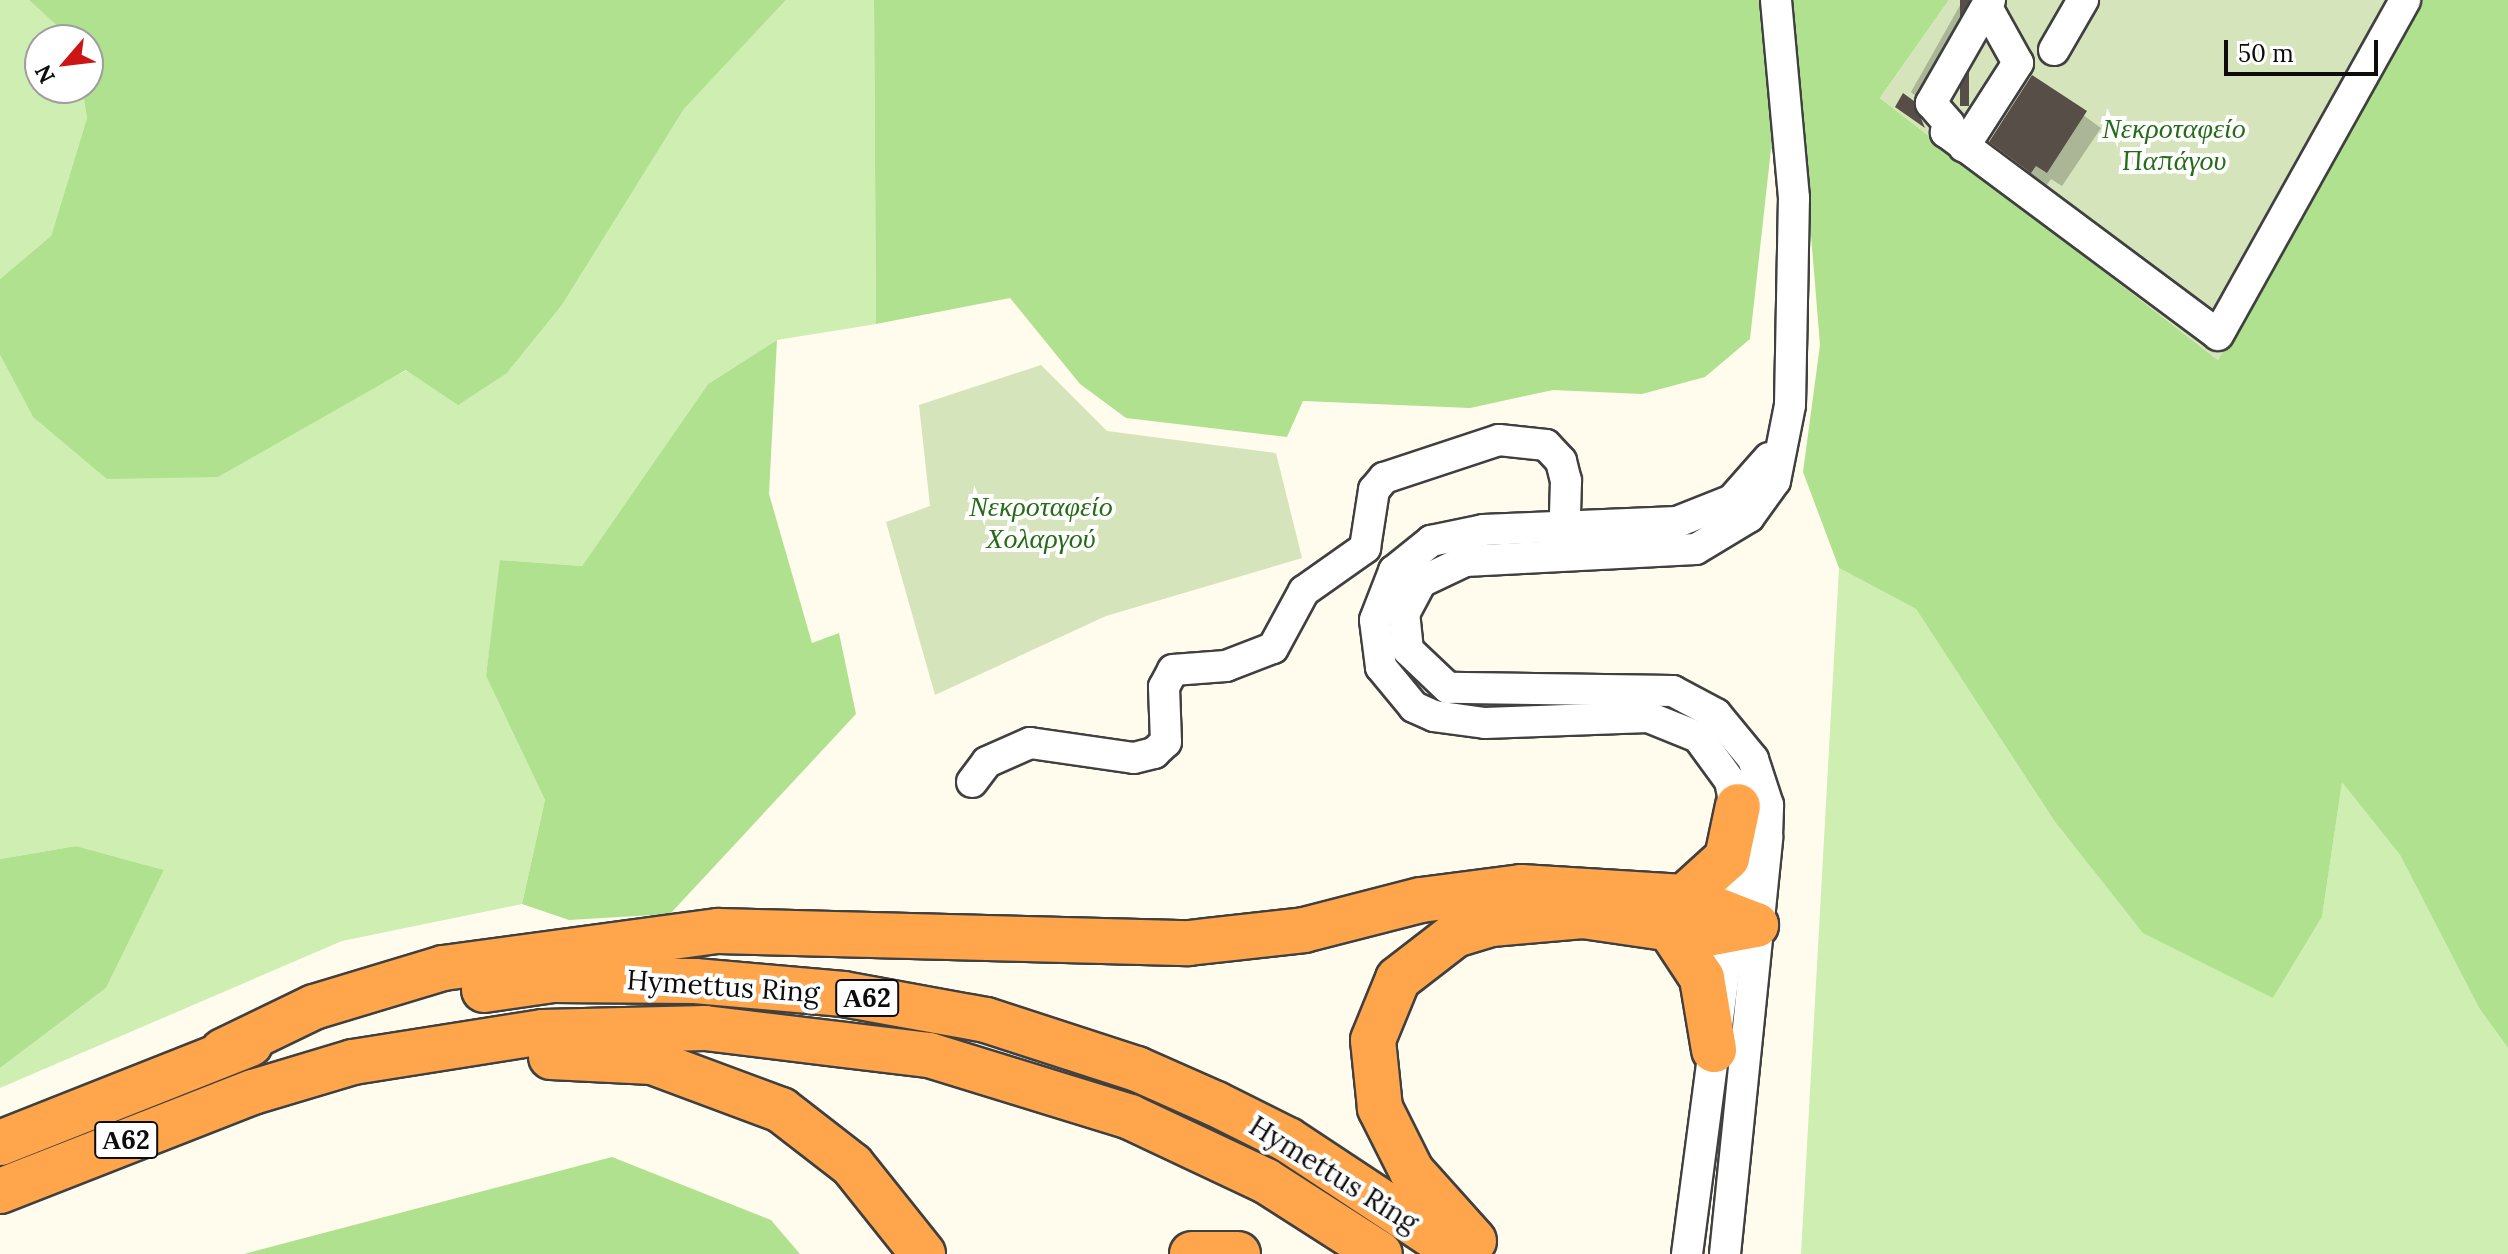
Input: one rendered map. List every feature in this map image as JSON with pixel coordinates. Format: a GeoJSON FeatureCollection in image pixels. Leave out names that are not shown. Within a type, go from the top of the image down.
{"type":"FeatureCollection","features":[{"type":"Feature","properties":{"kind":"highway"},"geometry":{"type":"LineString","coordinates":[[1488,1254],[1412,1172],[1380,1108],[1373,1040],[1398,979],[1455,935],[1491,924],[1583,916],[1678,914],[1727,858],[1738,806]]}},
{"type":"Feature","properties":{"kind":"highway"},"geometry":{"type":"LineString","coordinates":[[223,1051],[355,993],[560,947],[799,930],[1027,944],[1189,943],[1304,930],[1471,890],[1740,923]]}},
{"type":"Feature","properties":{"kind":"highway"},"geometry":{"type":"LineString","coordinates":[[1678,914],[1702,978],[1714,1050]]}},
{"type":"Feature","properties":{"kind":"highway","name":"Hymettus Ring"},"geometry":{"type":"LineString","coordinates":[[0,1143],[223,1051],[361,1014],[553,980],[773,986],[912,1004],[1061,1043],[1216,1104],[1288,1140],[1460,1254]]}},
{"type":"Feature","properties":{"kind":"highway","name":"Hymettus Ring"},"geometry":{"type":"LineString","coordinates":[[0,1191],[253,1092],[353,1062],[625,1027],[791,1035],[929,1055],[1193,1144],[1380,1254]]}},
{"type":"Feature","properties":{"kind":"highway"},"geometry":{"type":"LineString","coordinates":[[353,1062],[602,1058],[696,1073],[817,1134],[888,1204],[923,1254]]}},
{"type":"Feature","properties":{"kind":"highway"},"geometry":{"type":"LineString","coordinates":[[1192,1254],[1238,1254]]}},
{"type":"Feature","properties":{"kind":"street"},"geometry":{"type":"LineString","coordinates":[[1687,1254],[1714,1050],[1768,805],[1753,759],[1716,714],[1649,686],[1467,693],[1433,678],[1408,650],[1404,614],[1421,582],[1439,569],[1564,556],[1696,549],[1749,517],[1782,459],[1790,318],[1794,198],[1776,0]]}},
{"type":"Feature","properties":{"kind":"street"},"geometry":{"type":"LineString","coordinates":[[1990,6],[1931,103],[1964,147],[2218,335],[2405,0]]}},
{"type":"Feature","properties":{"kind":"street"},"geometry":{"type":"LineString","coordinates":[[2054,50],[2078,2]]}},
{"type":"Feature","properties":{"kind":"street"},"geometry":{"type":"LineString","coordinates":[[1964,147],[2018,63],[1990,6]]}},
{"type":"Feature","properties":{"kind":"street"},"geometry":{"type":"LineString","coordinates":[[1725,1254],[1740,923],[1738,806],[1717,757],[1674,723],[1614,716],[1458,722],[1414,707],[1381,667],[1375,643],[1381,595],[1411,554],[1455,533],[1677,522],[1709,513],[1755,481],[1777,438],[1790,318]]}},
{"type":"Feature","properties":{"kind":"street"},"geometry":{"type":"LineString","coordinates":[[972,782],[987,762],[1030,743],[1134,758],[1154,753],[1166,742],[1164,687],[1173,670],[1226,666],[1273,648],[1304,591],[1365,548],[1374,490],[1384,478],[1499,440],[1529,439],[1561,461],[1566,526],[1564,556]]}},
{"type":"Feature","properties":{"kind":"green space"},"geometry":{"type":"Polygon","coordinates":[[[0,0],[29,0],[57,24],[24,24],[24,104],[85,104],[87,118],[51,236],[0,279],[0,0]]]}},
{"type":"Feature","properties":{"kind":"green space"},"geometry":{"type":"Polygon","coordinates":[[[29,0],[786,0],[684,109],[562,305],[507,373],[458,405],[406,370],[218,477],[107,479],[33,417],[0,355],[0,279],[51,236],[87,118],[85,104],[104,104],[104,24],[55,24],[29,0]]]}},
{"type":"Feature","properties":{"kind":"green space"},"geometry":{"type":"Polygon","coordinates":[[[786,0],[874,0],[876,324],[777,340],[708,384],[582,566],[501,560],[486,676],[545,800],[522,904],[342,941],[0,1088],[0,1068],[106,988],[164,870],[76,846],[0,859],[0,355],[33,417],[322,415],[407,370],[507,373],[562,305],[684,109],[786,0]]]}},
{"type":"Feature","properties":{"kind":"green space"},"geometry":{"type":"Polygon","coordinates":[[[874,0],[1949,0],[1880,98],[2218,360],[2421,0],[2508,0],[2508,1048],[2479,1008],[2400,855],[2342,782],[2322,917],[2273,998],[2143,933],[2053,819],[1916,609],[1839,568],[1803,472],[1820,345],[1803,137],[1771,149],[1750,339],[1705,377],[1642,394],[1553,390],[1470,408],[1303,401],[1287,437],[1126,418],[1080,384],[1010,298],[876,324],[874,0]]]}},
{"type":"Feature","properties":{"kind":"green space","name":"Νεκροταφείο Παπάγου"},"geometry":{"type":"Polygon","coordinates":[[[1949,0],[2421,0],[2218,360],[1880,98],[1949,0]]]}},
{"type":"Feature","properties":{"kind":"green space"},"geometry":{"type":"Polygon","coordinates":[[[777,340],[769,494],[812,643],[839,633],[856,714],[670,914],[569,920],[522,904],[545,800],[486,676],[500,560],[582,566],[708,384],[777,340]]]}},
{"type":"Feature","properties":{"kind":"green space","name":"Νεκροταφείο Χολαργού"},"geometry":{"type":"Polygon","coordinates":[[[1041,365],[1107,431],[1276,453],[1302,558],[1106,616],[935,695],[886,522],[930,506],[919,405],[1041,365]]]}},
{"type":"Feature","properties":{"kind":"green space"},"geometry":{"type":"Polygon","coordinates":[[[1839,568],[1916,609],[2053,819],[2273,998],[2322,917],[2342,781],[2400,855],[2479,1008],[2508,1048],[2508,1254],[1801,1254],[1839,568]]]}},
{"type":"Feature","properties":{"kind":"green space"},"geometry":{"type":"Polygon","coordinates":[[[76,846],[164,870],[106,988],[0,1068],[0,859],[76,846]]]}},
{"type":"Feature","properties":{"kind":"green space"},"geometry":{"type":"Polygon","coordinates":[[[612,1157],[771,1220],[800,1254],[244,1254],[612,1157]]]}},
{"type":"Feature","properties":{"kind":"building"},"geometry":{"type":"Polygon","coordinates":[[[1960,0],[1969,0],[1969,106],[1960,106],[1960,0]]]}},
{"type":"Feature","properties":{"kind":"building"},"geometry":{"type":"Polygon","coordinates":[[[2032,75],[2087,111],[2047,173],[2036,166],[2031,173],[1989,142],[2032,75]]]}},
{"type":"Feature","properties":{"kind":"building"},"geometry":{"type":"Polygon","coordinates":[[[1903,93],[1914,101],[1925,128],[1895,107],[1903,93]]]}}]}
